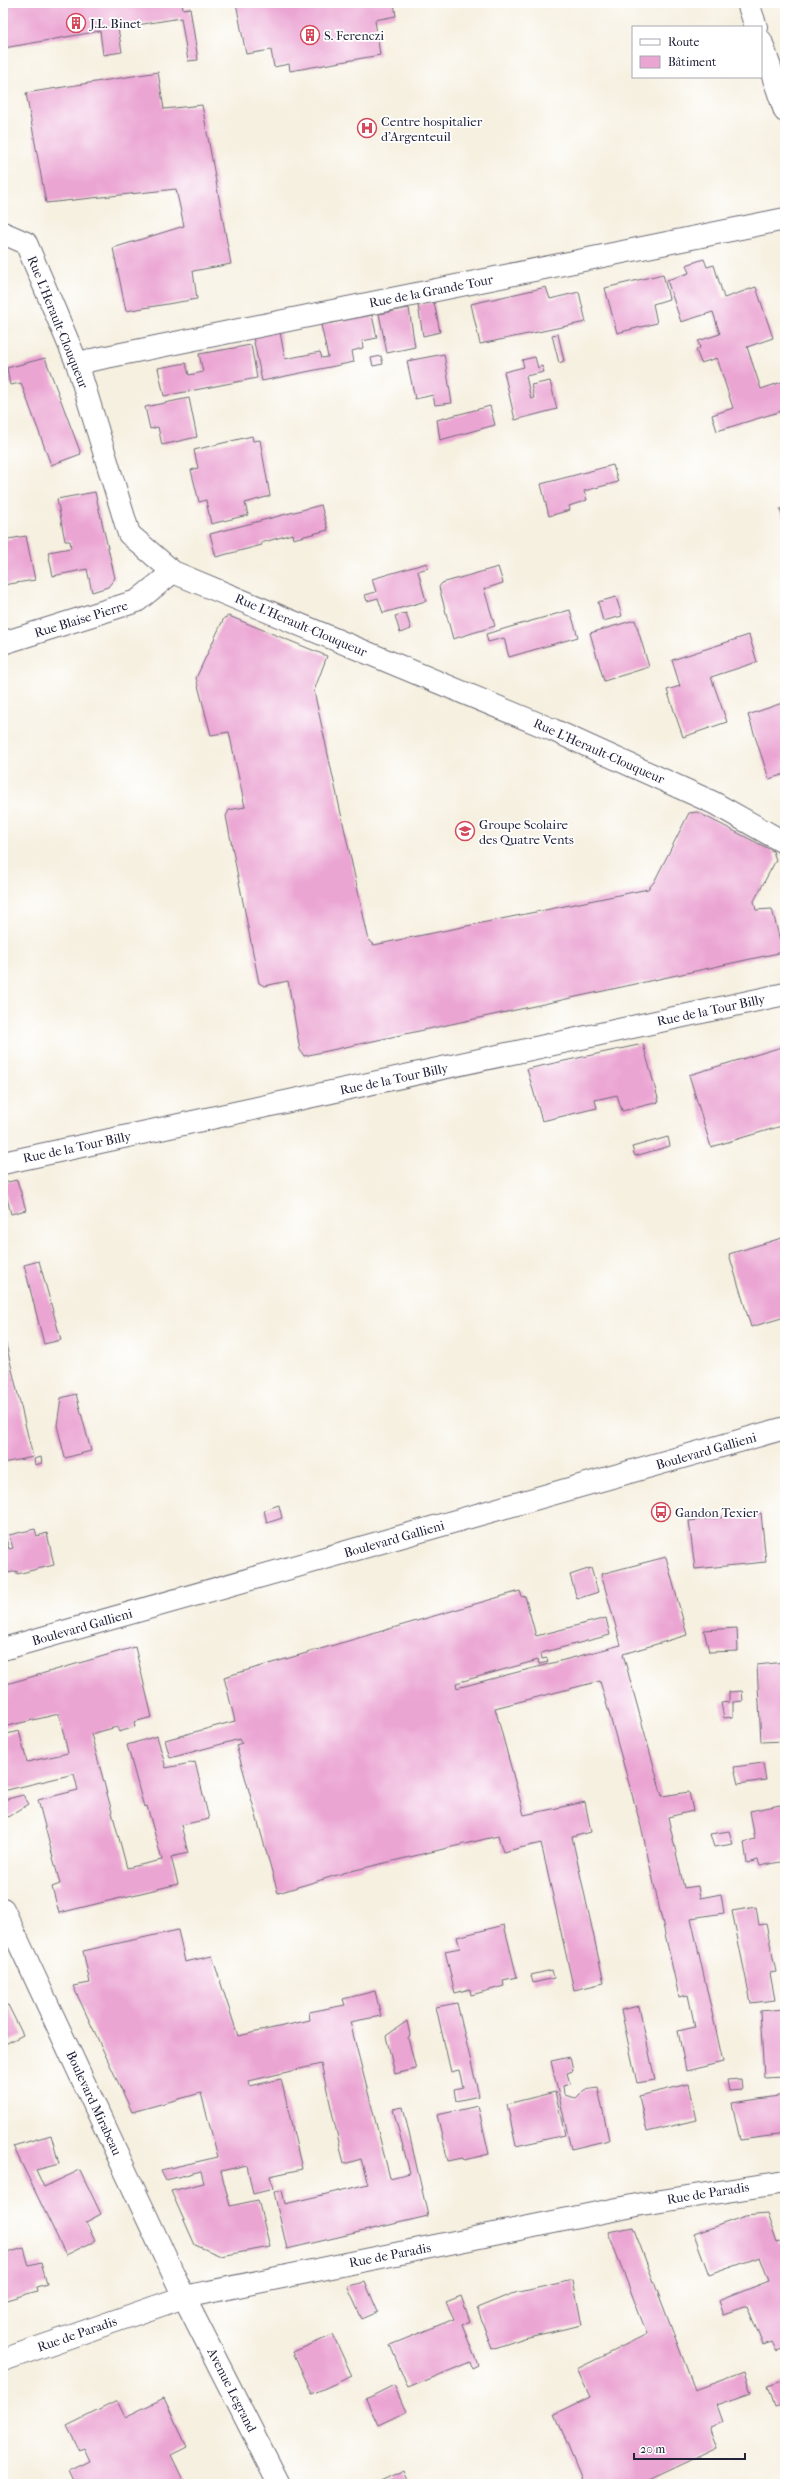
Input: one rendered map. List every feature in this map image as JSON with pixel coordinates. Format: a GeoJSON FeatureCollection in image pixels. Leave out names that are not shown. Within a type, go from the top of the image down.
{"type":"FeatureCollection","features":[{"type":"Feature","properties":{"kind":"street"},"geometry":{"type":"LineString","coordinates":[[748,3],[756,26]]}},
{"type":"Feature","properties":{"kind":"street"},"geometry":{"type":"LineString","coordinates":[[762,44],[785,111]]}},
{"type":"Feature","properties":{"kind":"street","name":"Rue de la Grande Tour"},"geometry":{"type":"LineString","coordinates":[[77,363],[785,219]]}},
{"type":"Feature","properties":{"kind":"street","name":"Rue L'Herault-Clouqueur"},"geometry":{"type":"LineString","coordinates":[[3,233],[26,243],[77,363],[130,534],[173,572],[553,730],[714,803],[785,843]]}},
{"type":"Feature","properties":{"kind":"street","name":"Rue Blaise Pierre"},"geometry":{"type":"LineString","coordinates":[[3,643],[137,602],[173,572]]}},
{"type":"Feature","properties":{"kind":"street","name":"Rue de la Tour Billy"},"geometry":{"type":"LineString","coordinates":[[3,1163],[785,994]]}},
{"type":"Feature","properties":{"kind":"street","name":"Boulevard Gallieni"},"geometry":{"type":"LineString","coordinates":[[3,1649],[785,1428]]}},
{"type":"Feature","properties":{"kind":"street","name":"Boulevard Mirabeau"},"geometry":{"type":"LineString","coordinates":[[3,1909],[184,2297]]}},
{"type":"Feature","properties":{"kind":"street","name":"Rue de Paradis"},"geometry":{"type":"LineString","coordinates":[[3,2360],[184,2297],[642,2204],[785,2182]]}},
{"type":"Feature","properties":{"kind":"street","name":"Avenue Legrand"},"geometry":{"type":"LineString","coordinates":[[184,2297],[279,2484]]}},
{"type":"Feature","properties":{"kind":"building","name":"J.L. Binet"},"geometry":{"type":"Polygon","coordinates":[[[3,3],[182,3],[183,9],[190,8],[198,60],[188,61],[181,18],[118,28],[122,52],[103,55],[100,31],[4,48],[3,3]]]}},
{"type":"Feature","properties":{"kind":"building","name":"S. Ferenczi"},"geometry":{"type":"Polygon","coordinates":[[[236,3],[394,3],[396,16],[375,20],[380,55],[290,71],[289,64],[274,67],[271,50],[246,54],[236,3]]]}},
{"type":"Feature","properties":{"kind":"building"},"geometry":{"type":"Polygon","coordinates":[[[158,72],[164,109],[202,105],[231,264],[193,271],[197,299],[126,311],[113,248],[184,226],[176,189],[46,203],[26,93],[158,72]]]}},
{"type":"Feature","properties":{"kind":"building"},"geometry":{"type":"Polygon","coordinates":[[[704,259],[707,267],[714,265],[724,298],[756,287],[773,338],[747,347],[761,389],[785,381],[785,410],[717,431],[712,415],[733,408],[717,358],[701,363],[696,350],[700,348],[698,341],[720,334],[713,312],[681,322],[667,280],[689,273],[686,265],[704,259]]]}},
{"type":"Feature","properties":{"kind":"building"},"geometry":{"type":"Polygon","coordinates":[[[663,274],[669,299],[653,304],[657,323],[617,333],[605,288],[663,274]]]}},
{"type":"Feature","properties":{"kind":"building"},"geometry":{"type":"Polygon","coordinates":[[[546,287],[550,299],[579,292],[586,322],[480,344],[471,304],[546,287]]]}},
{"type":"Feature","properties":{"kind":"building"},"geometry":{"type":"Polygon","coordinates":[[[434,302],[440,332],[423,336],[418,305],[434,302]]]}},
{"type":"Feature","properties":{"kind":"building"},"geometry":{"type":"Polygon","coordinates":[[[409,308],[415,347],[387,353],[379,314],[409,308]]]}},
{"type":"Feature","properties":{"kind":"building"},"geometry":{"type":"Polygon","coordinates":[[[372,315],[377,338],[362,341],[363,348],[352,351],[354,362],[262,381],[252,332],[279,327],[285,359],[320,352],[322,358],[328,357],[321,325],[372,315]]]}},
{"type":"Feature","properties":{"kind":"building"},"geometry":{"type":"Polygon","coordinates":[[[558,334],[564,361],[559,363],[552,335],[558,334]]]}},
{"type":"Feature","properties":{"kind":"building"},"geometry":{"type":"Polygon","coordinates":[[[251,345],[257,378],[164,396],[158,368],[186,363],[189,375],[203,372],[199,354],[251,345]]]}},
{"type":"Feature","properties":{"kind":"building"},"geometry":{"type":"Polygon","coordinates":[[[444,354],[452,403],[435,405],[433,395],[415,399],[407,361],[444,354]]]}},
{"type":"Feature","properties":{"kind":"building"},"geometry":{"type":"Polygon","coordinates":[[[381,356],[383,364],[373,366],[371,358],[381,356]]]}},
{"type":"Feature","properties":{"kind":"building"},"geometry":{"type":"Polygon","coordinates":[[[535,357],[538,368],[542,366],[544,372],[526,376],[531,399],[534,398],[531,385],[550,381],[557,409],[515,420],[504,372],[524,367],[522,360],[535,357]]]}},
{"type":"Feature","properties":{"kind":"building"},"geometry":{"type":"Polygon","coordinates":[[[45,358],[81,454],[51,465],[21,383],[10,385],[7,368],[45,358]]]}},
{"type":"Feature","properties":{"kind":"building"},"geometry":{"type":"Polygon","coordinates":[[[189,398],[197,437],[162,445],[158,427],[150,429],[145,407],[189,398]]]}},
{"type":"Feature","properties":{"kind":"building"},"geometry":{"type":"Polygon","coordinates":[[[490,406],[495,425],[440,440],[437,420],[490,406]]]}},
{"type":"Feature","properties":{"kind":"building"},"geometry":{"type":"Polygon","coordinates":[[[252,436],[253,441],[260,440],[270,496],[245,503],[248,515],[211,524],[206,500],[199,502],[191,470],[198,468],[194,450],[252,436]]]}},
{"type":"Feature","properties":{"kind":"building"},"geometry":{"type":"Polygon","coordinates":[[[613,465],[618,482],[584,491],[587,500],[569,506],[570,510],[549,516],[541,484],[613,465]]]}},
{"type":"Feature","properties":{"kind":"building"},"geometry":{"type":"Polygon","coordinates":[[[95,492],[115,578],[108,587],[92,592],[87,569],[53,576],[48,552],[71,548],[70,541],[65,541],[57,499],[95,492]]]}},
{"type":"Feature","properties":{"kind":"building"},"geometry":{"type":"Polygon","coordinates":[[[321,505],[328,530],[293,539],[292,534],[261,543],[262,545],[216,557],[210,534],[321,505]]]}},
{"type":"Feature","properties":{"kind":"building"},"geometry":{"type":"Polygon","coordinates":[[[785,508],[785,525],[780,509],[785,508]]]}},
{"type":"Feature","properties":{"kind":"building"},"geometry":{"type":"Polygon","coordinates":[[[26,536],[35,580],[3,585],[3,540],[26,536]]]}},
{"type":"Feature","properties":{"kind":"building"},"geometry":{"type":"Polygon","coordinates":[[[427,563],[428,568],[418,571],[426,601],[383,613],[378,598],[367,601],[365,595],[376,592],[372,579],[427,563]]]}},
{"type":"Feature","properties":{"kind":"building"},"geometry":{"type":"Polygon","coordinates":[[[498,567],[503,583],[484,589],[495,626],[453,639],[439,587],[442,583],[498,567]]]}},
{"type":"Feature","properties":{"kind":"building"},"geometry":{"type":"Polygon","coordinates":[[[616,597],[622,616],[603,621],[598,602],[616,597]]]}},
{"type":"Feature","properties":{"kind":"building"},"geometry":{"type":"Polygon","coordinates":[[[570,610],[578,637],[509,657],[504,638],[488,642],[486,634],[570,610]]]}},
{"type":"Feature","properties":{"kind":"building"},"geometry":{"type":"Polygon","coordinates":[[[406,613],[411,629],[400,633],[395,616],[406,613]]]}},
{"type":"Feature","properties":{"kind":"building"},"geometry":{"type":"Polygon","coordinates":[[[229,616],[327,656],[314,691],[369,941],[374,945],[648,889],[654,882],[689,813],[697,812],[773,851],[776,860],[754,901],[756,910],[772,909],[783,952],[304,1056],[300,1050],[288,981],[264,986],[259,983],[226,816],[229,810],[245,807],[229,732],[211,735],[196,678],[224,618],[229,616]]]}},
{"type":"Feature","properties":{"kind":"building"},"geometry":{"type":"Polygon","coordinates":[[[635,620],[649,667],[604,681],[590,633],[635,620]]]}},
{"type":"Feature","properties":{"kind":"building"},"geometry":{"type":"Polygon","coordinates":[[[749,635],[757,662],[711,677],[727,722],[683,737],[667,690],[680,686],[672,660],[749,635]]]}},
{"type":"Feature","properties":{"kind":"building"},"geometry":{"type":"Polygon","coordinates":[[[785,702],[785,774],[769,779],[748,715],[785,702]]]}},
{"type":"Feature","properties":{"kind":"building"},"geometry":{"type":"Polygon","coordinates":[[[643,1044],[659,1102],[622,1111],[617,1095],[595,1100],[597,1108],[542,1121],[527,1069],[643,1044]]]}},
{"type":"Feature","properties":{"kind":"building"},"geometry":{"type":"Polygon","coordinates":[[[785,1046],[785,1125],[711,1147],[689,1075],[785,1046]]]}},
{"type":"Feature","properties":{"kind":"building"},"geometry":{"type":"Polygon","coordinates":[[[668,1137],[670,1146],[635,1156],[632,1147],[668,1137]]]}},
{"type":"Feature","properties":{"kind":"building"},"geometry":{"type":"Polygon","coordinates":[[[17,1180],[26,1210],[11,1214],[3,1183],[17,1180]]]}},
{"type":"Feature","properties":{"kind":"building"},"geometry":{"type":"Polygon","coordinates":[[[785,1237],[785,1317],[751,1327],[729,1254],[785,1237]]]}},
{"type":"Feature","properties":{"kind":"building"},"geometry":{"type":"Polygon","coordinates":[[[39,1261],[61,1340],[44,1344],[24,1265],[39,1261]]]}},
{"type":"Feature","properties":{"kind":"building"},"geometry":{"type":"Polygon","coordinates":[[[3,1332],[33,1457],[3,1463],[3,1332]]]}},
{"type":"Feature","properties":{"kind":"building"},"geometry":{"type":"Polygon","coordinates":[[[76,1394],[91,1451],[65,1458],[57,1425],[61,1398],[76,1394]]]}},
{"type":"Feature","properties":{"kind":"building"},"geometry":{"type":"Polygon","coordinates":[[[41,1457],[42,1463],[35,1465],[34,1459],[41,1457]]]}},
{"type":"Feature","properties":{"kind":"building"},"geometry":{"type":"Polygon","coordinates":[[[279,1505],[282,1518],[267,1523],[264,1510],[279,1505]]]}},
{"type":"Feature","properties":{"kind":"building"},"geometry":{"type":"Polygon","coordinates":[[[761,1513],[766,1562],[695,1569],[689,1521],[761,1513]]]}},
{"type":"Feature","properties":{"kind":"building"},"geometry":{"type":"Polygon","coordinates":[[[3,1529],[9,1549],[13,1548],[9,1535],[35,1529],[37,1536],[47,1533],[54,1565],[17,1574],[17,1571],[3,1574],[3,1529]]]}},
{"type":"Feature","properties":{"kind":"building"},"geometry":{"type":"Polygon","coordinates":[[[666,1557],[687,1635],[623,1654],[662,1796],[689,1792],[693,1811],[668,1817],[684,1888],[698,1886],[700,1898],[721,1894],[724,1913],[691,1918],[723,2062],[686,2071],[678,2031],[695,2027],[688,1995],[679,1997],[642,1830],[600,1681],[495,1708],[524,1815],[585,1802],[591,1832],[572,1837],[604,1983],[574,1990],[541,1843],[503,1852],[498,1836],[347,1872],[278,1893],[236,1745],[242,1743],[240,1739],[170,1758],[165,1740],[235,1721],[224,1677],[520,1591],[522,1597],[525,1596],[536,1636],[606,1618],[610,1635],[541,1653],[542,1659],[547,1658],[548,1662],[539,1664],[538,1660],[456,1683],[457,1688],[621,1645],[601,1574],[666,1557]]]}},
{"type":"Feature","properties":{"kind":"building"},"geometry":{"type":"Polygon","coordinates":[[[591,1568],[598,1592],[577,1599],[570,1575],[591,1568]]]}},
{"type":"Feature","properties":{"kind":"building"},"geometry":{"type":"Polygon","coordinates":[[[737,1628],[738,1651],[709,1652],[704,1630],[737,1628]]]}},
{"type":"Feature","properties":{"kind":"building"},"geometry":{"type":"Polygon","coordinates":[[[135,1647],[152,1717],[134,1722],[135,1727],[119,1732],[117,1727],[91,1734],[127,1868],[162,1860],[147,1806],[144,1807],[127,1745],[157,1736],[166,1768],[195,1762],[209,1819],[181,1825],[188,1853],[171,1857],[178,1884],[59,1913],[52,1887],[60,1884],[38,1800],[78,1790],[74,1774],[3,1791],[3,1735],[19,1731],[27,1762],[68,1753],[59,1714],[3,1727],[3,1685],[135,1647]]]}},
{"type":"Feature","properties":{"kind":"building"},"geometry":{"type":"Polygon","coordinates":[[[785,1662],[785,1741],[761,1742],[757,1665],[785,1662]]]}},
{"type":"Feature","properties":{"kind":"building"},"geometry":{"type":"Polygon","coordinates":[[[742,1691],[743,1701],[733,1702],[733,1717],[724,1718],[721,1703],[729,1702],[729,1692],[742,1691]]]}},
{"type":"Feature","properties":{"kind":"building"},"geometry":{"type":"Polygon","coordinates":[[[763,1763],[766,1780],[738,1784],[734,1767],[763,1763]]]}},
{"type":"Feature","properties":{"kind":"building"},"geometry":{"type":"Polygon","coordinates":[[[23,1795],[29,1804],[6,1818],[3,1813],[3,1800],[23,1795]]]}},
{"type":"Feature","properties":{"kind":"building"},"geometry":{"type":"Polygon","coordinates":[[[785,1804],[785,1861],[760,1866],[758,1860],[747,1863],[744,1842],[755,1839],[750,1811],[785,1804]]]}},
{"type":"Feature","properties":{"kind":"building"},"geometry":{"type":"Polygon","coordinates":[[[729,1831],[733,1844],[714,1847],[710,1834],[729,1831]]]}},
{"type":"Feature","properties":{"kind":"building"},"geometry":{"type":"Polygon","coordinates":[[[756,1907],[759,1925],[766,1924],[776,1972],[770,1973],[775,2000],[751,2003],[732,1911],[756,1907]]]}},
{"type":"Feature","properties":{"kind":"building"},"geometry":{"type":"Polygon","coordinates":[[[504,1925],[517,1977],[503,1980],[504,1986],[471,1995],[470,1989],[455,1993],[445,1951],[460,1948],[457,1937],[504,1925]]]}},
{"type":"Feature","properties":{"kind":"building"},"geometry":{"type":"Polygon","coordinates":[[[178,1930],[185,1962],[212,1956],[238,2036],[310,2020],[309,2012],[345,2005],[343,1999],[375,1991],[381,2016],[350,2022],[390,2178],[410,2173],[393,2109],[403,2107],[428,2216],[287,2249],[274,2192],[282,2190],[285,2204],[368,2184],[361,2159],[344,2164],[321,2064],[249,2081],[250,2086],[281,2079],[302,2169],[270,2176],[273,2189],[253,2194],[247,2165],[221,2171],[230,2206],[258,2200],[270,2247],[221,2256],[195,2245],[171,2191],[204,2183],[201,2171],[166,2180],[161,2170],[218,2157],[201,2093],[132,2112],[73,1986],[90,1983],[83,1951],[178,1930]]]}},
{"type":"Feature","properties":{"kind":"building"},"geometry":{"type":"Polygon","coordinates":[[[552,1970],[554,1978],[533,1983],[531,1975],[552,1970]]]}},
{"type":"Feature","properties":{"kind":"building"},"geometry":{"type":"Polygon","coordinates":[[[457,2003],[479,2096],[456,2101],[454,2089],[463,2087],[459,2070],[451,2072],[436,2007],[457,2003]]]}},
{"type":"Feature","properties":{"kind":"building"},"geometry":{"type":"Polygon","coordinates":[[[8,2005],[23,2035],[3,2045],[3,2006],[8,2005]]]}},
{"type":"Feature","properties":{"kind":"building"},"geometry":{"type":"Polygon","coordinates":[[[639,2006],[655,2080],[637,2083],[621,2010],[639,2006]]]}},
{"type":"Feature","properties":{"kind":"building"},"geometry":{"type":"Polygon","coordinates":[[[785,2009],[785,2076],[764,2077],[760,2011],[785,2009]]]}},
{"type":"Feature","properties":{"kind":"building"},"geometry":{"type":"Polygon","coordinates":[[[407,2021],[410,2035],[408,2038],[416,2069],[395,2074],[386,2036],[407,2021]]]}},
{"type":"Feature","properties":{"kind":"building"},"geometry":{"type":"Polygon","coordinates":[[[570,2057],[573,2071],[567,2073],[570,2084],[563,2086],[564,2095],[576,2098],[584,2090],[598,2088],[609,2140],[571,2149],[551,2061],[570,2057]]]}},
{"type":"Feature","properties":{"kind":"building"},"geometry":{"type":"Polygon","coordinates":[[[741,2079],[742,2090],[729,2091],[727,2080],[741,2079]]]}},
{"type":"Feature","properties":{"kind":"building"},"geometry":{"type":"Polygon","coordinates":[[[689,2084],[697,2120],[647,2132],[639,2096],[689,2084]]]}},
{"type":"Feature","properties":{"kind":"building"},"geometry":{"type":"Polygon","coordinates":[[[555,2092],[565,2135],[516,2146],[507,2104],[555,2092]]]}},
{"type":"Feature","properties":{"kind":"building"},"geometry":{"type":"Polygon","coordinates":[[[785,2095],[785,2134],[740,2140],[732,2103],[785,2095]]]}},
{"type":"Feature","properties":{"kind":"building"},"geometry":{"type":"Polygon","coordinates":[[[478,2106],[489,2154],[464,2160],[463,2158],[448,2161],[437,2115],[478,2106]]]}},
{"type":"Feature","properties":{"kind":"building"},"geometry":{"type":"Polygon","coordinates":[[[51,2135],[59,2164],[36,2170],[44,2187],[80,2170],[101,2214],[86,2222],[95,2241],[66,2255],[13,2146],[51,2135]]]}},
{"type":"Feature","properties":{"kind":"building"},"geometry":{"type":"Polygon","coordinates":[[[767,2214],[777,2243],[785,2240],[785,2349],[777,2352],[772,2342],[763,2345],[747,2306],[723,2314],[718,2301],[769,2281],[760,2257],[709,2275],[694,2234],[745,2216],[767,2214]]]}},
{"type":"Feature","properties":{"kind":"building"},"geometry":{"type":"Polygon","coordinates":[[[633,2227],[695,2390],[744,2372],[751,2393],[717,2405],[723,2422],[709,2427],[717,2448],[647,2481],[647,2484],[584,2484],[555,2414],[590,2397],[577,2369],[647,2334],[608,2232],[633,2227]]]}},
{"type":"Feature","properties":{"kind":"building"},"geometry":{"type":"Polygon","coordinates":[[[24,2248],[29,2266],[41,2263],[47,2284],[36,2287],[37,2291],[3,2301],[3,2254],[24,2248]]]}},
{"type":"Feature","properties":{"kind":"building"},"geometry":{"type":"Polygon","coordinates":[[[573,2280],[582,2325],[524,2338],[492,2349],[477,2308],[511,2294],[573,2280]]]}},
{"type":"Feature","properties":{"kind":"building"},"geometry":{"type":"Polygon","coordinates":[[[365,2282],[378,2312],[362,2319],[347,2286],[365,2282]]]}},
{"type":"Feature","properties":{"kind":"building"},"geometry":{"type":"Polygon","coordinates":[[[461,2296],[470,2321],[462,2325],[478,2365],[472,2368],[470,2362],[408,2388],[390,2345],[454,2319],[446,2302],[461,2296]]]}},
{"type":"Feature","properties":{"kind":"building"},"geometry":{"type":"Polygon","coordinates":[[[333,2335],[352,2376],[312,2394],[293,2352],[333,2335]]]}},
{"type":"Feature","properties":{"kind":"building"},"geometry":{"type":"Polygon","coordinates":[[[785,2380],[785,2404],[775,2407],[768,2386],[785,2380]]]}},
{"type":"Feature","properties":{"kind":"building"},"geometry":{"type":"Polygon","coordinates":[[[394,2385],[406,2412],[378,2425],[366,2399],[394,2385]]]}},
{"type":"Feature","properties":{"kind":"building"},"geometry":{"type":"Polygon","coordinates":[[[164,2398],[187,2447],[171,2455],[185,2484],[75,2484],[69,2471],[90,2461],[84,2448],[79,2450],[67,2426],[117,2401],[125,2417],[164,2398]]]}},
{"type":"Feature","properties":{"kind":"building"},"geometry":{"type":"Polygon","coordinates":[[[404,2470],[410,2484],[374,2484],[404,2470]]]}},
{"type":"Feature","properties":{"kind":"place","name":"J.L. Binet"},"geometry":{"type":"Point","coordinates":[76,23]}},
{"type":"Feature","properties":{"kind":"place","name":"S. Ferenczi"},"geometry":{"type":"Point","coordinates":[310,35]}},
{"type":"Feature","properties":{"kind":"place","name":"Centre hospitalier d'Argenteuil"},"geometry":{"type":"Point","coordinates":[367,128]}},
{"type":"Feature","properties":{"kind":"place","name":"Groupe Scolaire des Quatre Vents"},"geometry":{"type":"Point","coordinates":[465,831]}},
{"type":"Feature","properties":{"kind":"place","name":"Gandon Texier"},"geometry":{"type":"Point","coordinates":[661,1512]}}]}
